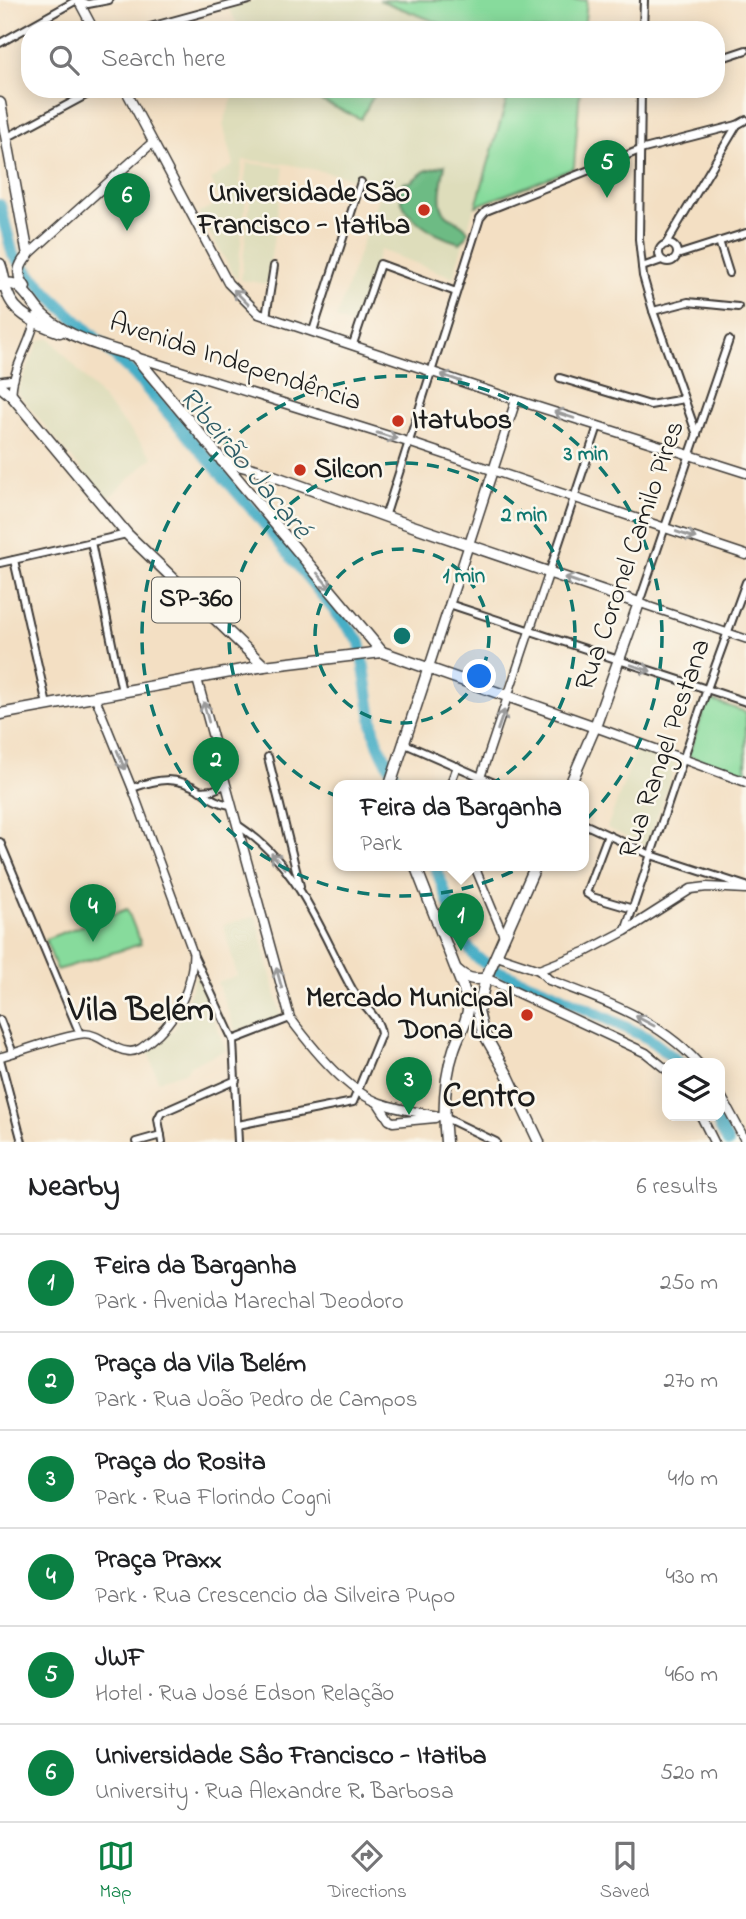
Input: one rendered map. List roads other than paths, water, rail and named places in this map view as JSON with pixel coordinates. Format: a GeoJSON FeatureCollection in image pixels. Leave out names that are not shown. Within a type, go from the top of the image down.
{"type":"FeatureCollection","features":[{"type":"Feature","properties":{"kind":"main road"},"geometry":{"type":"LineString","coordinates":[[78,0],[89,21]]}},
{"type":"Feature","properties":{"kind":"main road"},"geometry":{"type":"LineString","coordinates":[[130,98],[228,283],[259,314],[746,473]]}},
{"type":"Feature","properties":{"kind":"main road"},"geometry":{"type":"LineString","coordinates":[[0,103],[27,257]]}},
{"type":"Feature","properties":{"kind":"main road"},"geometry":{"type":"LineString","coordinates":[[27,257],[152,143]]}},
{"type":"Feature","properties":{"kind":"main road","name":"Avenida Independência"},"geometry":{"type":"LineString","coordinates":[[27,257],[19,271],[19,280],[37,306]]}},
{"type":"Feature","properties":{"kind":"main road"},"geometry":{"type":"LineString","coordinates":[[0,264],[2,285]]}},
{"type":"Feature","properties":{"kind":"main road","name":"Avenida Independência"},"geometry":{"type":"LineString","coordinates":[[81,338],[60,328],[22,289],[13,283],[2,285],[11,301],[35,322],[118,351],[408,442],[746,555]]}},
{"type":"Feature","properties":{"kind":"main road"},"geometry":{"type":"LineString","coordinates":[[135,356],[382,652]]}},
{"type":"Feature","properties":{"kind":"main road","name":"SP-360"},"geometry":{"type":"LineString","coordinates":[[0,386],[12,396],[127,534],[264,666]]}},
{"type":"Feature","properties":{"kind":"main road"},"geometry":{"type":"LineString","coordinates":[[391,780],[516,400]]}},
{"type":"Feature","properties":{"kind":"main road"},"geometry":{"type":"LineString","coordinates":[[222,461],[257,470],[385,517],[639,603]]}},
{"type":"Feature","properties":{"kind":"main road"},"geometry":{"type":"LineString","coordinates":[[248,491],[250,479],[257,470]]}},
{"type":"Feature","properties":{"kind":"main road","name":"Rua Coronel Camilo Pires"},"geometry":{"type":"LineString","coordinates":[[572,780],[595,727],[639,603]]}},
{"type":"Feature","properties":{"kind":"main road"},"geometry":{"type":"LineString","coordinates":[[0,714],[264,666],[382,652],[746,782]]}},
{"type":"Feature","properties":{"kind":"main road"},"geometry":{"type":"LineString","coordinates":[[197,679],[290,1018],[314,1051],[358,1091],[379,1103],[444,1117]]}},
{"type":"Feature","properties":{"kind":"main road"},"geometry":{"type":"LineString","coordinates":[[417,871],[469,1003],[467,1020],[454,1047],[449,1068],[444,1117],[446,1142]]}},
{"type":"Feature","properties":{"kind":"main road"},"geometry":{"type":"LineString","coordinates":[[533,871],[487,976],[478,1011],[483,1032],[508,1076],[539,1142]]}},
{"type":"Feature","properties":{"kind":"main road"},"geometry":{"type":"LineString","coordinates":[[539,970],[585,952],[625,931],[691,889],[746,888]]}},
{"type":"Feature","properties":{"kind":"main road"},"geometry":{"type":"LineString","coordinates":[[496,958],[539,970],[549,980],[644,1019],[674,1040],[693,1058]]}},
{"type":"Feature","properties":{"kind":"main road"},"geometry":{"type":"LineString","coordinates":[[456,969],[465,977],[476,980],[487,976],[646,1054],[662,1066]]}},
{"type":"Feature","properties":{"kind":"main road"},"geometry":{"type":"LineString","coordinates":[[464,1028],[478,1028],[483,1032]]}},
{"type":"Feature","properties":{"kind":"main road"},"geometry":{"type":"LineString","coordinates":[[379,1103],[393,1122],[444,1117]]}},
{"type":"Feature","properties":{"kind":"main road"},"geometry":{"type":"LineString","coordinates":[[725,1103],[746,1142]]}},
{"type":"Feature","properties":{"kind":"main road"},"geometry":{"type":"LineString","coordinates":[[386,1114],[389,1109],[397,1107]]}},
{"type":"Feature","properties":{"kind":"main road"},"geometry":{"type":"LineString","coordinates":[[704,1121],[714,1142]]}},
{"type":"Feature","properties":{"kind":"street"},"geometry":{"type":"LineString","coordinates":[[40,21],[78,0],[88,4],[108,0]]}},
{"type":"Feature","properties":{"kind":"street"},"geometry":{"type":"LineString","coordinates":[[172,21],[249,0]]}},
{"type":"Feature","properties":{"kind":"street"},"geometry":{"type":"LineString","coordinates":[[643,21],[644,0]]}},
{"type":"Feature","properties":{"kind":"street"},"geometry":{"type":"LineString","coordinates":[[0,43],[21,31]]}},
{"type":"Feature","properties":{"kind":"street"},"geometry":{"type":"LineString","coordinates":[[725,57],[746,50]]}},
{"type":"Feature","properties":{"kind":"street"},"geometry":{"type":"LineString","coordinates":[[6,138],[80,98]]}},
{"type":"Feature","properties":{"kind":"street"},"geometry":{"type":"LineString","coordinates":[[641,98],[639,239],[642,267],[653,311],[697,435]]}},
{"type":"Feature","properties":{"kind":"street"},"geometry":{"type":"LineString","coordinates":[[385,517],[430,370],[480,218],[485,211],[640,150],[737,125],[746,120]]}},
{"type":"Feature","properties":{"kind":"street"},"geometry":{"type":"LineString","coordinates":[[662,260],[659,253],[661,247],[666,244],[737,125]]}},
{"type":"Feature","properties":{"kind":"street"},"geometry":{"type":"LineString","coordinates":[[313,331],[361,182]]}},
{"type":"Feature","properties":{"kind":"street"},"geometry":{"type":"LineString","coordinates":[[642,267],[662,260],[671,261],[677,255],[746,233]]}},
{"type":"Feature","properties":{"kind":"street"},"geometry":{"type":"LineString","coordinates":[[719,241],[729,273]]}},
{"type":"Feature","properties":{"kind":"street"},"geometry":{"type":"LineString","coordinates":[[666,244],[674,247],[677,255]]}},
{"type":"Feature","properties":{"kind":"street"},"geometry":{"type":"LineString","coordinates":[[641,257],[659,253]]}},
{"type":"Feature","properties":{"kind":"street"},"geometry":{"type":"LineString","coordinates":[[353,344],[380,264],[456,292]]}},
{"type":"Feature","properties":{"kind":"street"},"geometry":{"type":"LineString","coordinates":[[266,317],[274,266]]}},
{"type":"Feature","properties":{"kind":"street"},"geometry":{"type":"LineString","coordinates":[[653,311],[688,302],[738,307]]}},
{"type":"Feature","properties":{"kind":"street"},"geometry":{"type":"LineString","coordinates":[[12,396],[14,379],[35,322],[37,306]]}},
{"type":"Feature","properties":{"kind":"street","name":"Rua Coronel Camilo Pires"},"geometry":{"type":"LineString","coordinates":[[639,603],[729,340]]}},
{"type":"Feature","properties":{"kind":"street"},"geometry":{"type":"LineString","coordinates":[[560,378],[650,405],[684,400]]}},
{"type":"Feature","properties":{"kind":"street"},"geometry":{"type":"LineString","coordinates":[[0,381],[14,379]]}},
{"type":"Feature","properties":{"kind":"street"},"geometry":{"type":"LineString","coordinates":[[480,780],[598,426]]}},
{"type":"Feature","properties":{"kind":"street"},"geometry":{"type":"LineString","coordinates":[[0,563],[127,534]]}},
{"type":"Feature","properties":{"kind":"street"},"geometry":{"type":"LineString","coordinates":[[91,542],[122,692]]}},
{"type":"Feature","properties":{"kind":"street"},"geometry":{"type":"LineString","coordinates":[[14,560],[47,705]]}},
{"type":"Feature","properties":{"kind":"street","name":"Rua Rangel Pestana"},"geometry":{"type":"LineString","coordinates":[[625,931],[746,582]]}},
{"type":"Feature","properties":{"kind":"street"},"geometry":{"type":"LineString","coordinates":[[639,603],[746,639]]}},
{"type":"Feature","properties":{"kind":"street"},"geometry":{"type":"LineString","coordinates":[[449,604],[746,702]]}},
{"type":"Feature","properties":{"kind":"street"},"geometry":{"type":"LineString","coordinates":[[95,697],[132,788],[192,953],[233,1040],[238,1142]]}},
{"type":"Feature","properties":{"kind":"street"},"geometry":{"type":"LineString","coordinates":[[405,744],[457,766],[478,780]]}},
{"type":"Feature","properties":{"kind":"street"},"geometry":{"type":"LineString","coordinates":[[238,1125],[353,1102],[380,1039],[378,1023],[354,992],[301,888],[268,757]]}},
{"type":"Feature","properties":{"kind":"street"},"geometry":{"type":"LineString","coordinates":[[452,780],[457,766]]}},
{"type":"Feature","properties":{"kind":"street"},"geometry":{"type":"LineString","coordinates":[[132,788],[153,781],[174,779],[200,791],[211,800],[230,805]]}},
{"type":"Feature","properties":{"kind":"street"},"geometry":{"type":"LineString","coordinates":[[200,791],[214,790],[225,785]]}},
{"type":"Feature","properties":{"kind":"street"},"geometry":{"type":"LineString","coordinates":[[239,826],[258,839],[301,888]]}},
{"type":"Feature","properties":{"kind":"street"},"geometry":{"type":"LineString","coordinates":[[589,827],[651,855],[746,888]]}},
{"type":"Feature","properties":{"kind":"street"},"geometry":{"type":"LineString","coordinates":[[608,835],[586,893],[633,909]]}},
{"type":"Feature","properties":{"kind":"street"},"geometry":{"type":"LineString","coordinates":[[0,842],[80,1034]]}},
{"type":"Feature","properties":{"kind":"street"},"geometry":{"type":"LineString","coordinates":[[477,871],[505,938]]}},
{"type":"Feature","properties":{"kind":"street"},"geometry":{"type":"LineString","coordinates":[[23,1142],[0,1058],[80,1034],[92,1035],[128,1052],[144,1046],[173,1020],[188,987],[193,969],[192,953]]}},
{"type":"Feature","properties":{"kind":"street"},"geometry":{"type":"LineString","coordinates":[[233,1040],[290,1018]]}},
{"type":"Feature","properties":{"kind":"street"},"geometry":{"type":"LineString","coordinates":[[0,1020],[13,1053]]}},
{"type":"Feature","properties":{"kind":"street"},"geometry":{"type":"LineString","coordinates":[[136,1142],[162,1139],[159,1116],[165,1111],[236,1080]]}},
{"type":"Feature","properties":{"kind":"street"},"geometry":{"type":"LineString","coordinates":[[444,1117],[496,1142]]}},
{"type":"Feature","properties":{"kind":"waterway","name":"Ribeirão Jacaré"},"geometry":{"type":"LineString","coordinates":[[0,205],[13,255],[49,295],[134,374],[257,515],[360,642],[374,731],[396,780]]}},
{"type":"Feature","properties":{"kind":"waterway","name":"Ribeirão Jacaré"},"geometry":{"type":"LineString","coordinates":[[437,871],[462,939],[475,956],[495,970],[546,990],[648,1038],[674,1058]]}},
{"type":"Feature","properties":{"kind":"waterway","name":"Ribeirão Jacaré"},"geometry":{"type":"LineString","coordinates":[[717,1121],[728,1142]]}},
{"type":"Feature","properties":{"kind":"place","name":"JWF"},"geometry":{"type":"Point","coordinates":[607,198]}},
{"type":"Feature","properties":{"kind":"place","name":"Universidade São Francisco - Itatiba"},"geometry":{"type":"Point","coordinates":[424,210]}},
{"type":"Feature","properties":{"kind":"place","name":"Universidade Sâo Francisco - Itatiba"},"geometry":{"type":"Point","coordinates":[127,231]}},
{"type":"Feature","properties":{"kind":"place","name":"Itatubos"},"geometry":{"type":"Point","coordinates":[398,421]}},
{"type":"Feature","properties":{"kind":"place","name":"Silcon"},"geometry":{"type":"Point","coordinates":[300,470]}},
{"type":"Feature","properties":{"kind":"place","name":"Praça da Vila Belém"},"geometry":{"type":"Point","coordinates":[216,795]}},
{"type":"Feature","properties":{"kind":"place","name":"Praça Praxx"},"geometry":{"type":"Point","coordinates":[93,942]}},
{"type":"Feature","properties":{"kind":"place","name":"Feira da Barganha"},"geometry":{"type":"Point","coordinates":[461,951]}},
{"type":"Feature","properties":{"kind":"place","name":"Mercado Municipal Dona Lica"},"geometry":{"type":"Point","coordinates":[527,1015]}},
{"type":"Feature","properties":{"kind":"place","name":"Praça do Rosita"},"geometry":{"type":"Point","coordinates":[409,1115]}},
{"type":"Feature","properties":{"kind":"district","name":"Vila Belém"},"geometry":{"type":"Point","coordinates":[141,1011]}},
{"type":"Feature","properties":{"kind":"district","name":"Centro"},"geometry":{"type":"Point","coordinates":[489,1097]}}]}
